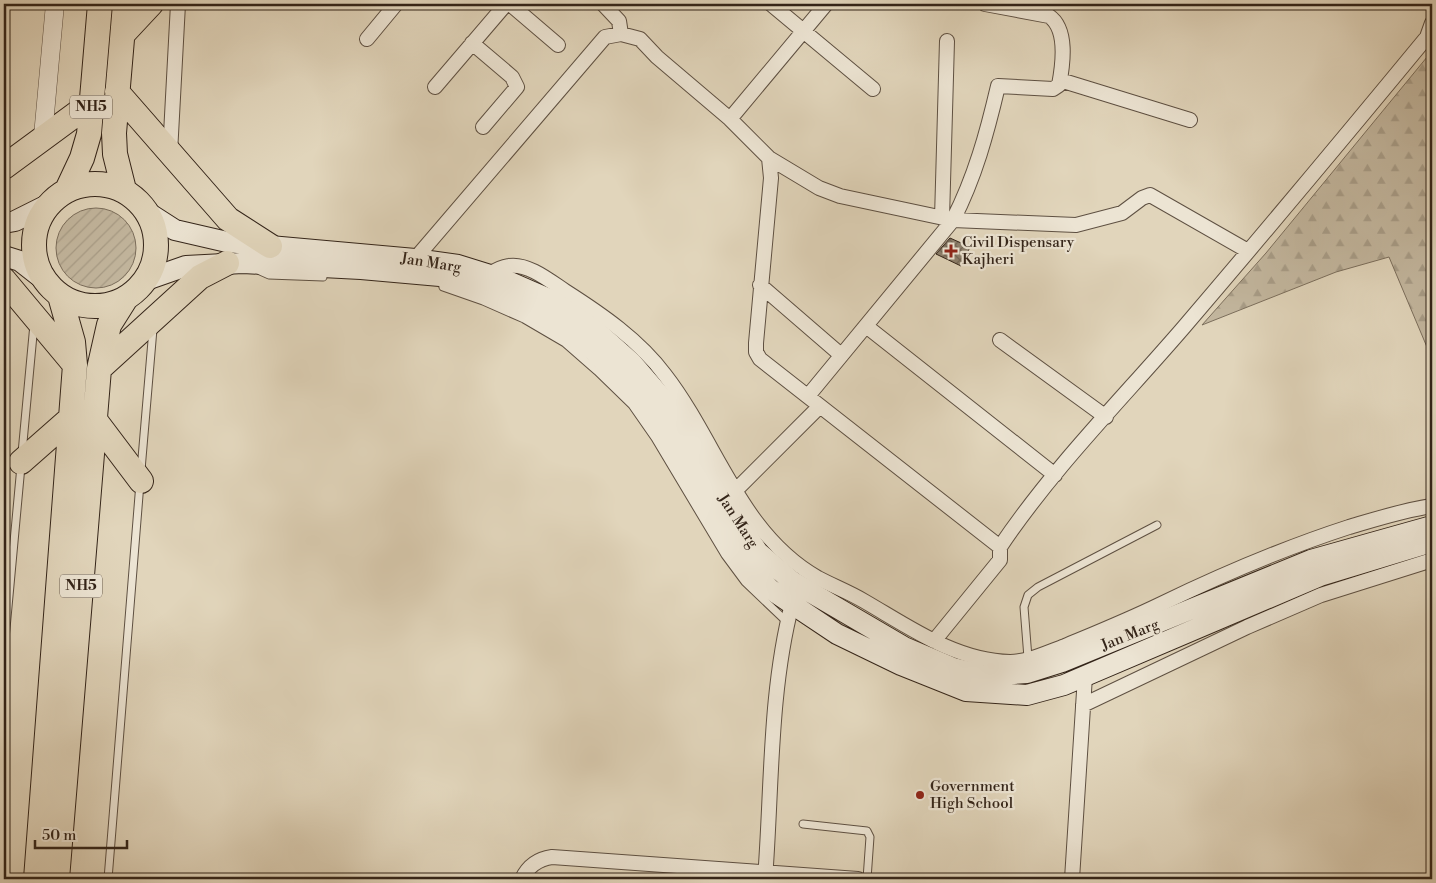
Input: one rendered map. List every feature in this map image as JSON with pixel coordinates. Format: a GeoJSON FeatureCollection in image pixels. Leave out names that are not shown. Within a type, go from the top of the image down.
{"type":"FeatureCollection","features":[{"type":"Feature","properties":{"kind":"highway","name":"NH5"},"geometry":{"type":"LineString","coordinates":[[124,190],[115,154],[114,133],[125,4]]}},
{"type":"Feature","properties":{"kind":"highway"},"geometry":{"type":"LineString","coordinates":[[123,34],[151,4]]}},
{"type":"Feature","properties":{"kind":"highway","name":"NH5"},"geometry":{"type":"LineString","coordinates":[[66,190],[86,145],[91,103],[95,9]]}},
{"type":"Feature","properties":{"kind":"highway"},"geometry":{"type":"LineString","coordinates":[[117,92],[170,155],[228,219],[270,246]]}},
{"type":"Feature","properties":{"kind":"highway"},"geometry":{"type":"LineString","coordinates":[[4,167],[91,103]]}},
{"type":"Feature","properties":{"kind":"highway","name":"NH5"},"geometry":{"type":"LineString","coordinates":[[57,879],[99,369],[109,325],[126,298],[146,280],[155,260],[155,232],[147,212],[124,190],[94,182],[66,190],[47,205],[34,232],[34,254],[43,279],[60,296],[86,305],[102,306],[126,298]]}},
{"type":"Feature","properties":{"kind":"highway"},"geometry":{"type":"LineString","coordinates":[[99,369],[200,277],[235,263]]}},
{"type":"Feature","properties":{"kind":"highway"},"geometry":{"type":"LineString","coordinates":[[4,280],[75,365]]}},
{"type":"Feature","properties":{"kind":"highway","name":"NH5"},"geometry":{"type":"LineString","coordinates":[[36,879],[75,365],[73,342],[60,296]]}},
{"type":"Feature","properties":{"kind":"highway"},"geometry":{"type":"LineString","coordinates":[[21,462],[71,418]]}},
{"type":"Feature","properties":{"kind":"highway"},"geometry":{"type":"LineString","coordinates":[[95,420],[141,481]]}},
{"type":"Feature","properties":{"kind":"main road"},"geometry":{"type":"LineString","coordinates":[[4,223],[15,221],[47,205]]}},
{"type":"Feature","properties":{"kind":"main road","name":"Jan Marg"},"geometry":{"type":"LineString","coordinates":[[147,212],[174,230],[227,242],[270,246],[440,276],[494,294],[552,321],[595,352],[630,387],[654,417],[744,563],[770,589],[789,613],[901,665],[966,691],[1027,695],[1064,685],[1320,576],[1432,542]]}},
{"type":"Feature","properties":{"kind":"main road"},"geometry":{"type":"LineString","coordinates":[[4,256],[20,261],[43,279]]}},
{"type":"Feature","properties":{"kind":"main road","name":"Jan Marg"},"geometry":{"type":"LineString","coordinates":[[146,280],[186,266],[235,263],[411,271],[458,265],[551,300],[595,330],[632,363],[669,406],[729,496],[758,552],[793,582],[904,647],[953,668],[986,676],[1028,673],[1062,662],[1311,560],[1432,526]]}},
{"type":"Feature","properties":{"kind":"street"},"geometry":{"type":"LineString","coordinates":[[44,136],[54,4]]}},
{"type":"Feature","properties":{"kind":"street"},"geometry":{"type":"LineString","coordinates":[[170,155],[178,4]]}},
{"type":"Feature","properties":{"kind":"street"},"geometry":{"type":"LineString","coordinates":[[367,40],[396,4]]}},
{"type":"Feature","properties":{"kind":"street"},"geometry":{"type":"LineString","coordinates":[[603,4],[619,20],[621,34]]}},
{"type":"Feature","properties":{"kind":"street"},"geometry":{"type":"LineString","coordinates":[[770,4],[873,89]]}},
{"type":"Feature","properties":{"kind":"street"},"geometry":{"type":"LineString","coordinates":[[730,120],[826,4]]}},
{"type":"Feature","properties":{"kind":"street"},"geometry":{"type":"LineString","coordinates":[[808,396],[866,326],[969,189],[984,144],[998,86],[1053,89],[1059,85],[1062,54],[1060,26],[1055,20],[1049,16],[985,4]]}},
{"type":"Feature","properties":{"kind":"street"},"geometry":{"type":"LineString","coordinates":[[435,87],[505,5],[558,45]]}},
{"type":"Feature","properties":{"kind":"street"},"geometry":{"type":"LineString","coordinates":[[934,641],[1000,560],[1000,547],[1055,475],[1370,108],[1427,37],[1432,23]]}},
{"type":"Feature","properties":{"kind":"street"},"geometry":{"type":"LineString","coordinates":[[411,271],[605,37],[621,34],[640,39],[657,57],[730,120],[769,158],[819,188],[840,196],[948,219],[1076,225],[1122,212],[1142,198],[1150,195],[1248,251]]}},
{"type":"Feature","properties":{"kind":"street"},"geometry":{"type":"LineString","coordinates":[[947,41],[948,219]]}},
{"type":"Feature","properties":{"kind":"street"},"geometry":{"type":"LineString","coordinates":[[472,43],[512,77],[517,87],[483,127]]}},
{"type":"Feature","properties":{"kind":"street"},"geometry":{"type":"LineString","coordinates":[[1060,80],[1190,120]]}},
{"type":"Feature","properties":{"kind":"street"},"geometry":{"type":"LineString","coordinates":[[769,158],[771,178],[760,285],[756,352],[760,359],[1000,547]]}},
{"type":"Feature","properties":{"kind":"street"},"geometry":{"type":"LineString","coordinates":[[760,285],[841,356]]}},
{"type":"Feature","properties":{"kind":"street"},"geometry":{"type":"LineString","coordinates":[[866,326],[1055,475]]}},
{"type":"Feature","properties":{"kind":"street"},"geometry":{"type":"LineString","coordinates":[[1000,340],[1106,417]]}},
{"type":"Feature","properties":{"kind":"street"},"geometry":{"type":"LineString","coordinates":[[820,406],[729,496],[790,559],[816,577],[934,641],[984,659],[1012,662],[1028,658],[1118,624],[1209,581],[1317,537],[1380,517],[1432,506]]}},
{"type":"Feature","properties":{"kind":"street"},"geometry":{"type":"LineString","coordinates":[[1083,705],[1247,627],[1321,595],[1432,560]]}},
{"type":"Feature","properties":{"kind":"street"},"geometry":{"type":"LineString","coordinates":[[766,876],[768,807],[774,733],[789,613]]}},
{"type":"Feature","properties":{"kind":"street"},"geometry":{"type":"LineString","coordinates":[[1072,879],[1084,676]]}},
{"type":"Feature","properties":{"kind":"street"},"geometry":{"type":"LineString","coordinates":[[522,879],[525,872],[534,863],[542,858],[552,856],[766,876],[858,879]]}},
{"type":"Feature","properties":{"kind":"lane"},"geometry":{"type":"LineString","coordinates":[[235,263],[269,275],[329,277]]}},
{"type":"Feature","properties":{"kind":"lane"},"geometry":{"type":"LineString","coordinates":[[389,280],[411,271]]}},
{"type":"Feature","properties":{"kind":"lane"},"geometry":{"type":"LineString","coordinates":[[4,650],[34,316]]}},
{"type":"Feature","properties":{"kind":"lane"},"geometry":{"type":"LineString","coordinates":[[108,879],[154,320]]}},
{"type":"Feature","properties":{"kind":"lane"},"geometry":{"type":"LineString","coordinates":[[1028,658],[1024,607],[1028,595],[1157,525]]}},
{"type":"Feature","properties":{"kind":"lane"},"geometry":{"type":"LineString","coordinates":[[803,824],[867,831],[870,837],[867,879]]}},
{"type":"Feature","properties":{"kind":"green space"},"geometry":{"type":"Polygon","coordinates":[[[1432,51],[1432,359],[1389,257],[1336,272],[1202,325],[1266,253],[1432,51]]]}},
{"type":"Feature","properties":{"kind":"green space"},"geometry":{"type":"Polygon","coordinates":[[[88,208],[104,208],[125,219],[136,240],[136,256],[125,277],[104,288],[88,288],[74,282],[62,270],[56,256],[56,240],[62,226],[74,214],[88,208]]]}},
{"type":"Feature","properties":{"kind":"building"},"geometry":{"type":"Polygon","coordinates":[[[950,238],[970,247],[961,266],[936,254],[950,238]]]}},
{"type":"Feature","properties":{"kind":"place","name":"Civil Dispensary Kajheri"},"geometry":{"type":"Point","coordinates":[951,251]}},
{"type":"Feature","properties":{"kind":"place","name":"Government High School"},"geometry":{"type":"Point","coordinates":[920,795]}}]}
